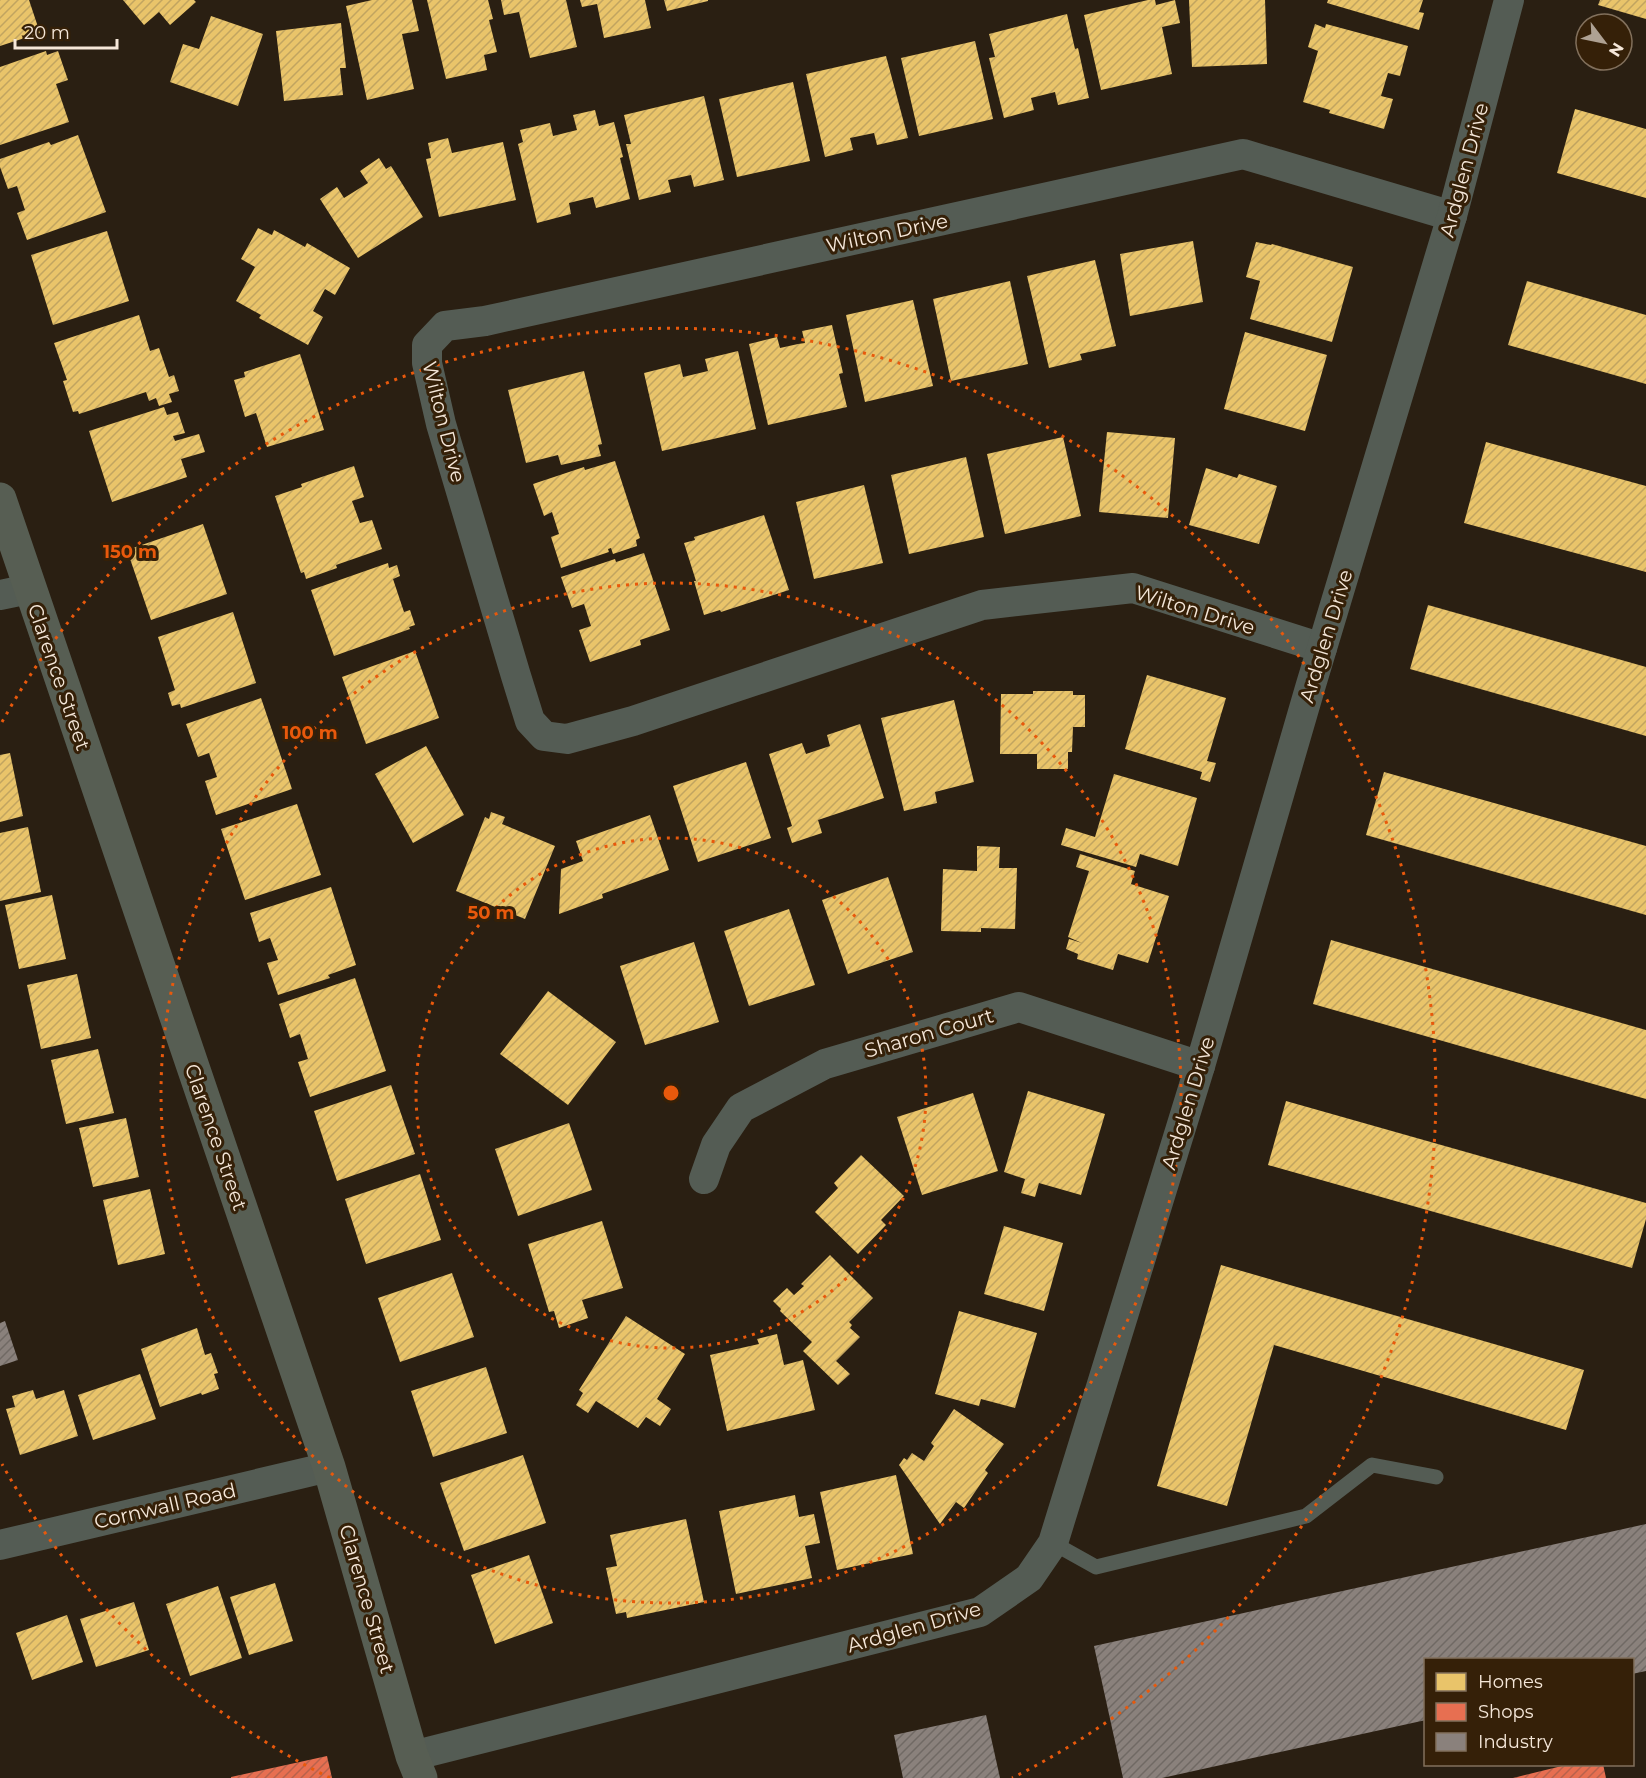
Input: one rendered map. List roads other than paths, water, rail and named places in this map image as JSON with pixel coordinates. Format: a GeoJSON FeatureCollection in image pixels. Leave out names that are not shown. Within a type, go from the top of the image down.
{"type":"FeatureCollection","features":[{"type":"Feature","properties":{"kind":"street","name":"Ardglen Drive"},"geometry":{"type":"LineString","coordinates":[[416,1767],[980,1612],[1029,1578],[1053,1543],[1200,1066],[1322,648],[1452,216],[1509,0]]}},
{"type":"Feature","properties":{"kind":"street","name":"Wilton Drive"},"geometry":{"type":"LineString","coordinates":[[1322,648],[1133,588],[982,605],[633,721],[567,739],[544,736],[530,721],[441,424],[427,363],[427,345],[445,326],[485,321],[1243,154],[1452,216]]}},
{"type":"Feature","properties":{"kind":"street","name":"Clarence Street"},"geometry":{"type":"LineString","coordinates":[[0,499],[15,592],[329,1467],[416,1767]]}},
{"type":"Feature","properties":{"kind":"street","name":"Sharon Court"},"geometry":{"type":"LineString","coordinates":[[704,1179],[716,1145],[741,1108],[825,1064],[1019,1007],[1200,1066]]}},
{"type":"Feature","properties":{"kind":"street","name":"Cornwall Road"},"geometry":{"type":"LineString","coordinates":[[0,1545],[329,1467]]}},
{"type":"Feature","properties":{"kind":"lane"},"geometry":{"type":"LineString","coordinates":[[1053,1543],[1096,1568],[1306,1516],[1372,1465],[1436,1476]]}}]}
